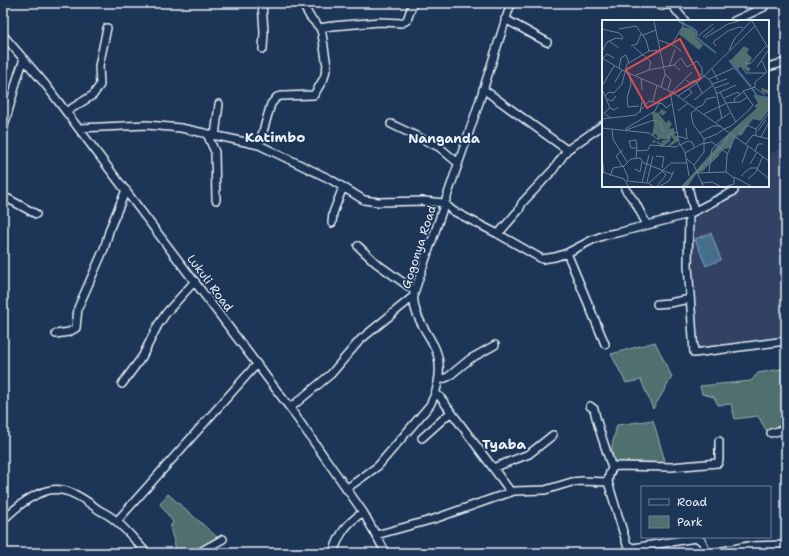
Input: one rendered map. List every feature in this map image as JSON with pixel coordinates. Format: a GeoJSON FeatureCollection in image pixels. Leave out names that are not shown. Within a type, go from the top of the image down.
{"type":"FeatureCollection","features":[{"type":"Feature","properties":{"kind":"street"},"geometry":{"type":"LineString","coordinates":[[262,3],[264,32],[263,50]]}},
{"type":"Feature","properties":{"kind":"street"},"geometry":{"type":"LineString","coordinates":[[259,145],[271,104],[281,96],[314,95],[326,73],[327,66],[320,28],[310,17],[302,3]]}},
{"type":"Feature","properties":{"kind":"street"},"geometry":{"type":"LineString","coordinates":[[320,28],[380,22],[402,23],[407,20],[413,3]]}},
{"type":"Feature","properties":{"kind":"street","name":"Gogonya Road"},"geometry":{"type":"LineString","coordinates":[[346,488],[378,466],[430,405],[436,394],[439,380],[438,357],[420,322],[414,306],[415,293],[511,3]]}},
{"type":"Feature","properties":{"kind":"street"},"geometry":{"type":"LineString","coordinates":[[654,3],[661,6],[671,3],[684,20]]}},
{"type":"Feature","properties":{"kind":"street"},"geometry":{"type":"LineString","coordinates":[[736,20],[764,7]]}},
{"type":"Feature","properties":{"kind":"street"},"geometry":{"type":"LineString","coordinates":[[505,19],[547,42]]}},
{"type":"Feature","properties":{"kind":"street"},"geometry":{"type":"LineString","coordinates":[[66,112],[93,95],[100,85],[99,66],[107,28]]}},
{"type":"Feature","properties":{"kind":"street","name":"Lukuli Road"},"geometry":{"type":"LineString","coordinates":[[3,35],[45,84],[79,128],[290,408],[363,512],[386,553]]}},
{"type":"Feature","properties":{"kind":"street"},"geometry":{"type":"LineString","coordinates":[[3,130],[24,60]]}},
{"type":"Feature","properties":{"kind":"street"},"geometry":{"type":"LineString","coordinates":[[769,66],[786,62]]}},
{"type":"Feature","properties":{"kind":"street"},"geometry":{"type":"LineString","coordinates":[[483,89],[567,150]]}},
{"type":"Feature","properties":{"kind":"street"},"geometry":{"type":"LineString","coordinates":[[215,136],[219,104]]}},
{"type":"Feature","properties":{"kind":"street"},"geometry":{"type":"LineString","coordinates":[[391,124],[439,147],[458,163]]}},
{"type":"Feature","properties":{"kind":"street"},"geometry":{"type":"LineString","coordinates":[[79,128],[147,125],[181,128],[259,145],[308,168],[364,200],[378,202],[424,201],[444,203],[453,211],[542,259],[567,253],[605,235],[648,225],[691,212],[734,191]]}},
{"type":"Feature","properties":{"kind":"street"},"geometry":{"type":"LineString","coordinates":[[498,234],[519,210],[522,203],[553,170],[567,150],[602,126]]}},
{"type":"Feature","properties":{"kind":"street"},"geometry":{"type":"LineString","coordinates":[[207,134],[215,152],[216,200]]}},
{"type":"Feature","properties":{"kind":"street"},"geometry":{"type":"LineString","coordinates":[[332,223],[333,213],[343,187]]}},
{"type":"Feature","properties":{"kind":"street"},"geometry":{"type":"LineString","coordinates":[[688,187],[691,212],[688,265],[694,353],[786,341]]}},
{"type":"Feature","properties":{"kind":"street"},"geometry":{"type":"LineString","coordinates":[[625,189],[635,202],[648,225]]}},
{"type":"Feature","properties":{"kind":"street"},"geometry":{"type":"LineString","coordinates":[[56,334],[69,332],[76,328],[78,308],[104,249],[110,228],[126,190]]}},
{"type":"Feature","properties":{"kind":"street"},"geometry":{"type":"LineString","coordinates":[[3,196],[36,214]]}},
{"type":"Feature","properties":{"kind":"street"},"geometry":{"type":"LineString","coordinates":[[290,408],[336,369],[360,340],[415,293],[376,263],[358,246]]}},
{"type":"Feature","properties":{"kind":"street"},"geometry":{"type":"LineString","coordinates":[[567,253],[605,344]]}},
{"type":"Feature","properties":{"kind":"street"},"geometry":{"type":"LineString","coordinates":[[122,384],[139,361],[158,325],[195,281]]}},
{"type":"Feature","properties":{"kind":"street"},"geometry":{"type":"LineString","coordinates":[[657,304],[690,299]]}},
{"type":"Feature","properties":{"kind":"street"},"geometry":{"type":"LineString","coordinates":[[439,380],[448,377],[470,359],[495,345]]}},
{"type":"Feature","properties":{"kind":"street"},"geometry":{"type":"LineString","coordinates":[[117,521],[257,364]]}},
{"type":"Feature","properties":{"kind":"street"},"geometry":{"type":"LineString","coordinates":[[436,394],[440,397],[511,492]]}},
{"type":"Feature","properties":{"kind":"street"},"geometry":{"type":"LineString","coordinates":[[590,406],[594,409],[596,421],[606,446],[612,468],[608,482],[627,545],[633,548],[696,538],[703,542],[706,553]]}},
{"type":"Feature","properties":{"kind":"street"},"geometry":{"type":"LineString","coordinates":[[422,438],[451,412]]}},
{"type":"Feature","properties":{"kind":"street"},"geometry":{"type":"LineString","coordinates":[[771,433],[786,429]]}},
{"type":"Feature","properties":{"kind":"street"},"geometry":{"type":"LineString","coordinates":[[493,468],[529,454],[553,435]]}},
{"type":"Feature","properties":{"kind":"street"},"geometry":{"type":"LineString","coordinates":[[612,468],[615,466],[671,467],[718,463],[719,441]]}},
{"type":"Feature","properties":{"kind":"street"},"geometry":{"type":"LineString","coordinates":[[376,535],[434,519],[511,492],[545,490],[572,482],[608,482]]}},
{"type":"Feature","properties":{"kind":"street"},"geometry":{"type":"LineString","coordinates":[[3,520],[22,503],[46,491],[55,489],[69,491],[117,521],[147,553]]}},
{"type":"Feature","properties":{"kind":"street"},"geometry":{"type":"LineString","coordinates":[[333,553],[340,536],[348,523],[363,512]]}},
{"type":"Feature","properties":{"kind":"street"},"geometry":{"type":"LineString","coordinates":[[198,553],[223,539]]}},
{"type":"Feature","properties":{"kind":"street"},"geometry":{"type":"LineString","coordinates":[[713,553],[748,546],[786,545]]}},
{"type":"Feature","properties":{"kind":"shaded area"},"geometry":{"type":"Polygon","coordinates":[[[786,147],[786,338],[697,352],[690,267],[696,212],[736,191],[734,187],[769,187],[769,154],[786,147]]]}},
{"type":"Feature","properties":{"kind":"shaded area"},"geometry":{"type":"Polygon","coordinates":[[[711,233],[721,260],[706,266],[695,239],[711,233]]]}},
{"type":"Feature","properties":{"kind":"green space"},"geometry":{"type":"Polygon","coordinates":[[[655,342],[672,377],[653,409],[641,380],[626,383],[611,354],[655,342]]]}},
{"type":"Feature","properties":{"kind":"green space"},"geometry":{"type":"Polygon","coordinates":[[[786,368],[785,427],[766,430],[758,416],[735,419],[731,404],[718,405],[714,397],[702,394],[700,386],[751,381],[758,373],[786,368]]]}},
{"type":"Feature","properties":{"kind":"green space"},"geometry":{"type":"Polygon","coordinates":[[[653,420],[666,465],[612,465],[612,445],[617,425],[653,420]]]}},
{"type":"Feature","properties":{"kind":"green space"},"geometry":{"type":"Polygon","coordinates":[[[168,494],[217,537],[190,553],[177,553],[170,527],[173,522],[160,504],[168,494]]]}},
{"type":"Feature","properties":{"kind":"district","name":"Katimbo"},"geometry":{"type":"Point","coordinates":[275,137]}},
{"type":"Feature","properties":{"kind":"district","name":"Nanganda"},"geometry":{"type":"Point","coordinates":[444,138]}},
{"type":"Feature","properties":{"kind":"district","name":"Tyaba"},"geometry":{"type":"Point","coordinates":[504,444]}}]}
